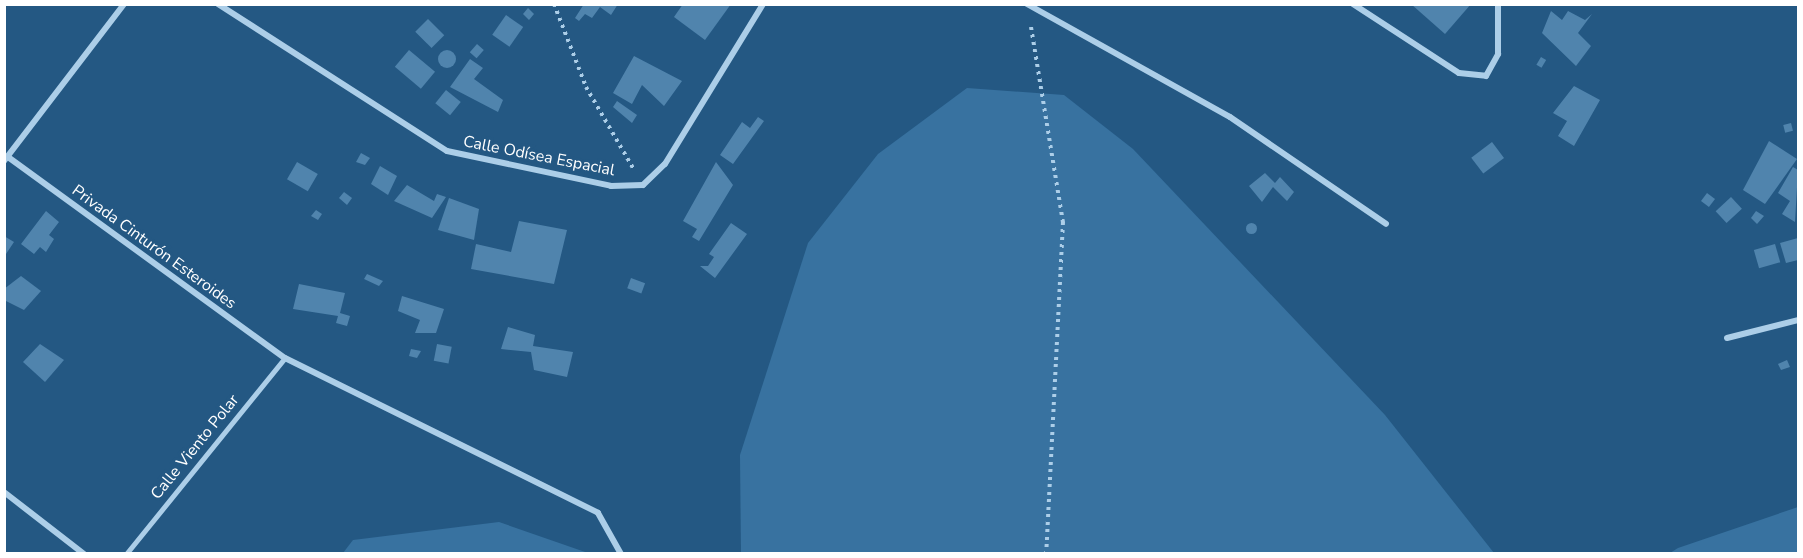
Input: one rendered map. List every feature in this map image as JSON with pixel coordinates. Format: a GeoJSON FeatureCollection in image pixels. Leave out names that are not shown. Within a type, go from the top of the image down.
{"type":"FeatureCollection","features":[{"type":"Feature","properties":{"kind":"street"},"geometry":{"type":"LineString","coordinates":[[6,159],[124,4]]}},
{"type":"Feature","properties":{"kind":"street","name":"Calle Odísea Espacial"},"geometry":{"type":"LineString","coordinates":[[218,4],[447,151],[611,186],[643,185]]}},
{"type":"Feature","properties":{"kind":"street"},"geometry":{"type":"LineString","coordinates":[[643,185],[666,164],[763,4]]}},
{"type":"Feature","properties":{"kind":"street"},"geometry":{"type":"LineString","coordinates":[[1353,4],[1459,73],[1486,76],[1498,54],[1498,4]]}},
{"type":"Feature","properties":{"kind":"street"},"geometry":{"type":"LineString","coordinates":[[1028,7],[1230,117],[1386,224]]}},
{"type":"Feature","properties":{"kind":"street","name":"Privada Cinturón Esteroides"},"geometry":{"type":"LineString","coordinates":[[6,159],[285,358],[598,513],[621,554]]}},
{"type":"Feature","properties":{"kind":"street"},"geometry":{"type":"LineString","coordinates":[[1727,338],[1798,320]]}},
{"type":"Feature","properties":{"kind":"street","name":"Calle Viento Polar"},"geometry":{"type":"LineString","coordinates":[[126,554],[285,358]]}},
{"type":"Feature","properties":{"kind":"street"},"geometry":{"type":"LineString","coordinates":[[4,492],[84,554]]}},
{"type":"Feature","properties":{"kind":"path"},"geometry":{"type":"LineString","coordinates":[[554,4],[586,87],[643,185]]}},
{"type":"Feature","properties":{"kind":"path"},"geometry":{"type":"LineString","coordinates":[[1028,7],[1064,222],[1046,554]]}},
{"type":"Feature","properties":{"kind":"shaded area"},"geometry":{"type":"Polygon","coordinates":[[[967,88],[1064,95],[1133,149],[1385,415],[1494,553],[741,553],[740,455],[808,243],[878,154],[967,88]]]}},
{"type":"Feature","properties":{"kind":"shaded area"},"geometry":{"type":"Polygon","coordinates":[[[1798,507],[1798,553],[1670,553],[1678,548],[1798,507]]]}},
{"type":"Feature","properties":{"kind":"shaded area"},"geometry":{"type":"Polygon","coordinates":[[[499,522],[588,553],[343,553],[353,540],[499,522]]]}},
{"type":"Feature","properties":{"kind":"building"},"geometry":{"type":"Polygon","coordinates":[[[584,4],[618,4],[611,15],[600,7],[592,18],[585,14],[579,21],[575,18],[584,4]]]}},
{"type":"Feature","properties":{"kind":"building"},"geometry":{"type":"Polygon","coordinates":[[[683,4],[731,4],[705,40],[674,17],[683,4]]]}},
{"type":"Feature","properties":{"kind":"building"},"geometry":{"type":"Polygon","coordinates":[[[1411,4],[1471,4],[1445,34],[1411,4]]]}},
{"type":"Feature","properties":{"kind":"building"},"geometry":{"type":"Polygon","coordinates":[[[528,8],[534,14],[529,20],[523,14],[528,8]]]}},
{"type":"Feature","properties":{"kind":"building"},"geometry":{"type":"Polygon","coordinates":[[[1551,11],[1562,20],[1568,11],[1585,20],[1592,14],[1578,33],[1591,46],[1576,66],[1542,33],[1551,11]]]}},
{"type":"Feature","properties":{"kind":"building"},"geometry":{"type":"Polygon","coordinates":[[[506,15],[523,27],[509,47],[492,35],[506,15]]]}},
{"type":"Feature","properties":{"kind":"building"},"geometry":{"type":"Polygon","coordinates":[[[428,19],[444,35],[432,48],[415,32],[428,19]]]}},
{"type":"Feature","properties":{"kind":"building"},"geometry":{"type":"Polygon","coordinates":[[[477,44],[484,50],[477,58],[470,52],[477,44]]]}},
{"type":"Feature","properties":{"kind":"building"},"geometry":{"type":"Polygon","coordinates":[[[409,50],[435,72],[421,89],[395,67],[409,50]]]}},
{"type":"Feature","properties":{"kind":"building"},"geometry":{"type":"Polygon","coordinates":[[[447,50],[453,53],[456,59],[453,65],[447,68],[441,65],[438,59],[441,53],[447,50]]]}},
{"type":"Feature","properties":{"kind":"building"},"geometry":{"type":"Polygon","coordinates":[[[634,56],[682,81],[664,106],[642,85],[632,104],[613,93],[634,56]]]}},
{"type":"Feature","properties":{"kind":"building"},"geometry":{"type":"Polygon","coordinates":[[[1541,57],[1546,60],[1542,68],[1536,65],[1541,57]]]}},
{"type":"Feature","properties":{"kind":"building"},"geometry":{"type":"Polygon","coordinates":[[[470,59],[483,68],[474,79],[503,100],[498,112],[450,87],[470,59]]]}},
{"type":"Feature","properties":{"kind":"building"},"geometry":{"type":"Polygon","coordinates":[[[1574,86],[1600,100],[1574,146],[1558,136],[1567,121],[1553,113],[1574,86]]]}},
{"type":"Feature","properties":{"kind":"building"},"geometry":{"type":"Polygon","coordinates":[[[446,90],[461,102],[450,115],[435,103],[446,90]]]}},
{"type":"Feature","properties":{"kind":"building"},"geometry":{"type":"Polygon","coordinates":[[[617,101],[637,115],[632,123],[613,107],[617,101]]]}},
{"type":"Feature","properties":{"kind":"building"},"geometry":{"type":"Polygon","coordinates":[[[758,117],[764,121],[733,164],[720,155],[742,122],[750,128],[758,117]]]}},
{"type":"Feature","properties":{"kind":"building"},"geometry":{"type":"Polygon","coordinates":[[[1791,123],[1793,131],[1785,133],[1783,125],[1791,123]]]}},
{"type":"Feature","properties":{"kind":"building"},"geometry":{"type":"Polygon","coordinates":[[[1769,141],[1797,159],[1765,204],[1743,190],[1769,141]]]}},
{"type":"Feature","properties":{"kind":"building"},"geometry":{"type":"Polygon","coordinates":[[[1492,142],[1504,158],[1483,174],[1471,158],[1492,142]]]}},
{"type":"Feature","properties":{"kind":"building"},"geometry":{"type":"Polygon","coordinates":[[[361,153],[370,158],[365,165],[356,162],[361,153]]]}},
{"type":"Feature","properties":{"kind":"building"},"geometry":{"type":"Polygon","coordinates":[[[297,162],[318,174],[308,191],[287,179],[297,162]]]}},
{"type":"Feature","properties":{"kind":"building"},"geometry":{"type":"Polygon","coordinates":[[[716,162],[733,185],[699,241],[692,237],[697,229],[683,221],[716,162]]]}},
{"type":"Feature","properties":{"kind":"building"},"geometry":{"type":"Polygon","coordinates":[[[380,166],[397,176],[388,195],[371,184],[380,166]]]}},
{"type":"Feature","properties":{"kind":"building"},"geometry":{"type":"Polygon","coordinates":[[[1793,167],[1798,170],[1795,222],[1782,214],[1790,201],[1778,193],[1793,167]]]}},
{"type":"Feature","properties":{"kind":"building"},"geometry":{"type":"Polygon","coordinates":[[[1265,173],[1275,183],[1280,177],[1294,192],[1287,201],[1273,187],[1262,202],[1249,186],[1265,173]]]}},
{"type":"Feature","properties":{"kind":"building"},"geometry":{"type":"Polygon","coordinates":[[[407,185],[434,201],[437,194],[446,197],[432,218],[394,201],[407,185]]]}},
{"type":"Feature","properties":{"kind":"building"},"geometry":{"type":"Polygon","coordinates":[[[344,192],[352,198],[347,205],[339,198],[344,192]]]}},
{"type":"Feature","properties":{"kind":"building"},"geometry":{"type":"Polygon","coordinates":[[[1707,193],[1715,199],[1709,207],[1701,201],[1707,193]]]}},
{"type":"Feature","properties":{"kind":"building"},"geometry":{"type":"Polygon","coordinates":[[[1731,197],[1742,209],[1727,223],[1716,211],[1731,197]]]}},
{"type":"Feature","properties":{"kind":"building"},"geometry":{"type":"Polygon","coordinates":[[[449,198],[479,209],[474,240],[438,230],[449,198]]]}},
{"type":"Feature","properties":{"kind":"building"},"geometry":{"type":"Polygon","coordinates":[[[316,210],[322,214],[318,220],[311,216],[316,210]]]}},
{"type":"Feature","properties":{"kind":"building"},"geometry":{"type":"Polygon","coordinates":[[[46,211],[59,222],[49,235],[54,239],[46,252],[40,247],[34,254],[21,244],[46,211]]]}},
{"type":"Feature","properties":{"kind":"building"},"geometry":{"type":"Polygon","coordinates":[[[1756,211],[1764,216],[1757,224],[1751,218],[1756,211]]]}},
{"type":"Feature","properties":{"kind":"building"},"geometry":{"type":"Polygon","coordinates":[[[519,221],[567,230],[554,284],[471,269],[476,244],[511,252],[519,221]]]}},
{"type":"Feature","properties":{"kind":"building"},"geometry":{"type":"Polygon","coordinates":[[[1251,222],[1257,228],[1251,234],[1245,228],[1251,222]]]}},
{"type":"Feature","properties":{"kind":"building"},"geometry":{"type":"Polygon","coordinates":[[[731,223],[747,234],[715,278],[700,266],[708,266],[714,257],[709,254],[731,223]]]}},
{"type":"Feature","properties":{"kind":"building"},"geometry":{"type":"Polygon","coordinates":[[[4,236],[14,242],[4,257],[4,236]]]}},
{"type":"Feature","properties":{"kind":"building"},"geometry":{"type":"Polygon","coordinates":[[[1798,238],[1798,260],[1786,263],[1780,243],[1798,238]]]}},
{"type":"Feature","properties":{"kind":"building"},"geometry":{"type":"Polygon","coordinates":[[[1775,244],[1780,262],[1759,268],[1754,250],[1775,244]]]}},
{"type":"Feature","properties":{"kind":"building"},"geometry":{"type":"Polygon","coordinates":[[[367,274],[383,281],[379,286],[364,279],[367,274]]]}},
{"type":"Feature","properties":{"kind":"building"},"geometry":{"type":"Polygon","coordinates":[[[21,276],[41,291],[24,310],[4,300],[4,289],[21,276]]]}},
{"type":"Feature","properties":{"kind":"building"},"geometry":{"type":"Polygon","coordinates":[[[631,278],[645,283],[641,293],[627,288],[631,278]]]}},
{"type":"Feature","properties":{"kind":"building"},"geometry":{"type":"Polygon","coordinates":[[[299,284],[345,293],[340,313],[350,316],[347,326],[336,323],[338,316],[293,309],[299,284]]]}},
{"type":"Feature","properties":{"kind":"building"},"geometry":{"type":"Polygon","coordinates":[[[402,296],[444,309],[436,333],[415,333],[420,320],[398,311],[402,296]]]}},
{"type":"Feature","properties":{"kind":"building"},"geometry":{"type":"Polygon","coordinates":[[[508,327],[535,335],[533,346],[573,352],[567,377],[534,370],[531,352],[501,349],[508,327]]]}},
{"type":"Feature","properties":{"kind":"building"},"geometry":{"type":"Polygon","coordinates":[[[40,344],[64,360],[45,382],[23,362],[40,344]]]}},
{"type":"Feature","properties":{"kind":"building"},"geometry":{"type":"Polygon","coordinates":[[[437,344],[452,347],[448,364],[434,361],[437,344]]]}},
{"type":"Feature","properties":{"kind":"building"},"geometry":{"type":"Polygon","coordinates":[[[411,349],[421,351],[417,358],[409,356],[411,349]]]}},
{"type":"Feature","properties":{"kind":"building"},"geometry":{"type":"Polygon","coordinates":[[[1787,360],[1790,367],[1781,370],[1778,364],[1787,360]]]}}]}
